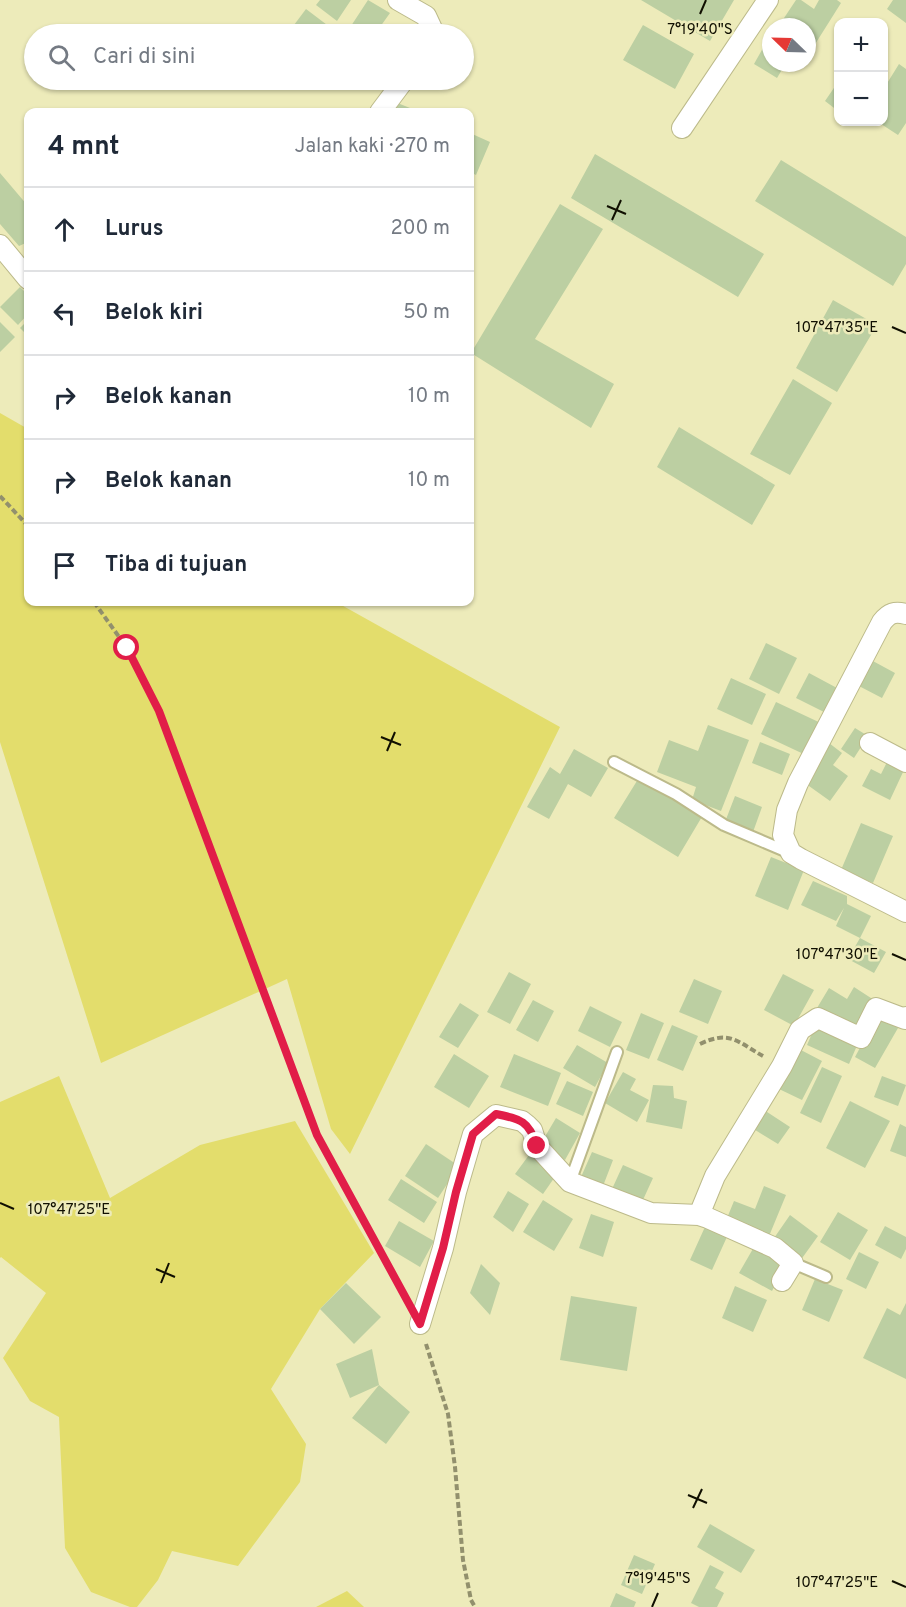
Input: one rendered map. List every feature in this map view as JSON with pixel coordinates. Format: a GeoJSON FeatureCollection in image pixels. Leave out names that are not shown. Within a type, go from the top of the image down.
{"type":"FeatureCollection","features":[{"type":"Feature","properties":{"kind":"street"},"geometry":{"type":"LineString","coordinates":[[398,0],[426,16],[430,24]]}},
{"type":"Feature","properties":{"kind":"street"},"geometry":{"type":"LineString","coordinates":[[682,128],[768,0]]}},
{"type":"Feature","properties":{"kind":"street"},"geometry":{"type":"LineString","coordinates":[[383,108],[396,90]]}},
{"type":"Feature","properties":{"kind":"street"},"geometry":{"type":"LineString","coordinates":[[0,245],[24,274]]}},
{"type":"Feature","properties":{"kind":"street"},"geometry":{"type":"LineString","coordinates":[[906,615],[891,613],[882,622],[798,783],[787,810],[783,830],[791,853],[906,912]]}},
{"type":"Feature","properties":{"kind":"street"},"geometry":{"type":"LineString","coordinates":[[870,743],[906,762]]}},
{"type":"Feature","properties":{"kind":"street"},"geometry":{"type":"LineString","coordinates":[[699,1215],[715,1176],[782,1066],[800,1030],[818,1018],[861,1038],[876,1008],[905,1019],[906,1017]]}},
{"type":"Feature","properties":{"kind":"street"},"geometry":{"type":"LineString","coordinates":[[420,1324],[473,1134],[496,1114],[522,1121],[532,1130],[537,1146],[570,1182],[651,1213],[699,1215],[775,1248],[793,1263],[782,1281]]}},
{"type":"Feature","properties":{"kind":"lane"},"geometry":{"type":"LineString","coordinates":[[614,762],[676,794],[724,825],[791,853]]}},
{"type":"Feature","properties":{"kind":"lane"},"geometry":{"type":"LineString","coordinates":[[570,1182],[617,1052]]}},
{"type":"Feature","properties":{"kind":"lane"},"geometry":{"type":"LineString","coordinates":[[793,1263],[826,1277]]}},
{"type":"Feature","properties":{"kind":"path"},"geometry":{"type":"LineString","coordinates":[[0,496],[24,522]]}},
{"type":"Feature","properties":{"kind":"path"},"geometry":{"type":"LineString","coordinates":[[97,606],[127,648],[159,711],[317,1135],[420,1324],[448,1414],[463,1560],[471,1600],[475,1607]]}},
{"type":"Feature","properties":{"kind":"path"},"geometry":{"type":"LineString","coordinates":[[700,1044],[715,1037],[725,1036],[782,1066]]}},
{"type":"Feature","properties":{"kind":"shaded area"},"geometry":{"type":"Polygon","coordinates":[[[0,413],[24,427],[24,606],[343,606],[560,727],[350,1154],[331,1129],[287,979],[101,1063],[0,742],[0,413]]]}},
{"type":"Feature","properties":{"kind":"shaded area"},"geometry":{"type":"Polygon","coordinates":[[[59,1076],[110,1198],[200,1145],[295,1121],[374,1253],[320,1309],[271,1389],[306,1444],[300,1482],[238,1566],[172,1551],[158,1580],[137,1607],[130,1607],[91,1592],[65,1548],[59,1417],[30,1401],[3,1358],[46,1293],[0,1258],[0,1102],[59,1076]]]}},
{"type":"Feature","properties":{"kind":"shaded area"},"geometry":{"type":"Polygon","coordinates":[[[347,1591],[364,1607],[316,1607],[347,1591]]]}},
{"type":"Feature","properties":{"kind":"building"},"geometry":{"type":"Polygon","coordinates":[[[320,0],[351,0],[337,21],[316,5],[320,0]]]}},
{"type":"Feature","properties":{"kind":"building"},"geometry":{"type":"Polygon","coordinates":[[[368,0],[390,13],[382,24],[352,24],[368,0]]]}},
{"type":"Feature","properties":{"kind":"building"},"geometry":{"type":"Polygon","coordinates":[[[641,0],[734,0],[710,41],[641,0]]]}},
{"type":"Feature","properties":{"kind":"building"},"geometry":{"type":"Polygon","coordinates":[[[796,0],[801,0],[814,9],[819,0],[837,0],[841,3],[816,43],[816,18],[784,18],[796,0]]]}},
{"type":"Feature","properties":{"kind":"building"},"geometry":{"type":"Polygon","coordinates":[[[893,0],[906,0],[906,23],[887,9],[893,0]]]}},
{"type":"Feature","properties":{"kind":"building"},"geometry":{"type":"Polygon","coordinates":[[[306,9],[326,24],[295,24],[306,9]]]}},
{"type":"Feature","properties":{"kind":"building"},"geometry":{"type":"Polygon","coordinates":[[[643,25],[694,54],[675,89],[623,60],[643,25]]]}},
{"type":"Feature","properties":{"kind":"building"},"geometry":{"type":"Polygon","coordinates":[[[762,50],[762,69],[754,64],[762,50]]]}},
{"type":"Feature","properties":{"kind":"building"},"geometry":{"type":"Polygon","coordinates":[[[899,64],[906,69],[906,123],[898,135],[884,126],[888,126],[888,82],[899,64]]]}},
{"type":"Feature","properties":{"kind":"building"},"geometry":{"type":"Polygon","coordinates":[[[767,72],[781,72],[777,78],[767,72]]]}},
{"type":"Feature","properties":{"kind":"building"},"geometry":{"type":"Polygon","coordinates":[[[834,88],[834,108],[825,101],[834,88]]]}},
{"type":"Feature","properties":{"kind":"building"},"geometry":{"type":"Polygon","coordinates":[[[395,102],[410,108],[392,108],[395,102]]]}},
{"type":"Feature","properties":{"kind":"building"},"geometry":{"type":"Polygon","coordinates":[[[474,135],[490,142],[476,175],[474,174],[474,135]]]}},
{"type":"Feature","properties":{"kind":"building"},"geometry":{"type":"Polygon","coordinates":[[[595,154],[764,254],[738,297],[571,198],[595,154]]]}},
{"type":"Feature","properties":{"kind":"building"},"geometry":{"type":"Polygon","coordinates":[[[781,160],[906,237],[906,264],[893,286],[755,201],[781,160]]]}},
{"type":"Feature","properties":{"kind":"building"},"geometry":{"type":"Polygon","coordinates":[[[0,173],[24,201],[24,244],[19,246],[0,224],[0,173]]]}},
{"type":"Feature","properties":{"kind":"building"},"geometry":{"type":"Polygon","coordinates":[[[560,204],[603,229],[535,339],[614,384],[591,428],[474,355],[474,348],[560,204]]]}},
{"type":"Feature","properties":{"kind":"building"},"geometry":{"type":"Polygon","coordinates":[[[20,287],[24,291],[24,318],[18,325],[0,307],[20,287]]]}},
{"type":"Feature","properties":{"kind":"building"},"geometry":{"type":"Polygon","coordinates":[[[833,300],[877,325],[837,392],[796,368],[833,300]]]}},
{"type":"Feature","properties":{"kind":"building"},"geometry":{"type":"Polygon","coordinates":[[[0,322],[15,337],[0,352],[0,322]]]}},
{"type":"Feature","properties":{"kind":"building"},"geometry":{"type":"Polygon","coordinates":[[[793,379],[832,403],[790,475],[750,454],[793,379]]]}},
{"type":"Feature","properties":{"kind":"building"},"geometry":{"type":"Polygon","coordinates":[[[679,427],[775,485],[752,525],[657,467],[679,427]]]}},
{"type":"Feature","properties":{"kind":"building"},"geometry":{"type":"Polygon","coordinates":[[[766,643],[797,658],[779,694],[749,679],[766,643]]]}},
{"type":"Feature","properties":{"kind":"building"},"geometry":{"type":"Polygon","coordinates":[[[871,660],[895,673],[882,698],[857,685],[871,660]]]}},
{"type":"Feature","properties":{"kind":"building"},"geometry":{"type":"Polygon","coordinates":[[[809,673],[837,688],[824,712],[796,698],[809,673]]]}},
{"type":"Feature","properties":{"kind":"building"},"geometry":{"type":"Polygon","coordinates":[[[731,678],[766,694],[752,725],[717,709],[731,678]]]}},
{"type":"Feature","properties":{"kind":"building"},"geometry":{"type":"Polygon","coordinates":[[[776,702],[825,725],[810,757],[761,734],[776,702]]]}},
{"type":"Feature","properties":{"kind":"building"},"geometry":{"type":"Polygon","coordinates":[[[708,725],[749,740],[721,811],[692,800],[696,787],[657,772],[669,740],[698,751],[708,725]]]}},
{"type":"Feature","properties":{"kind":"building"},"geometry":{"type":"Polygon","coordinates":[[[855,728],[868,736],[854,758],[841,749],[855,728]]]}},
{"type":"Feature","properties":{"kind":"building"},"geometry":{"type":"Polygon","coordinates":[[[760,742],[790,754],[782,775],[752,763],[760,742]]]}},
{"type":"Feature","properties":{"kind":"building"},"geometry":{"type":"Polygon","coordinates":[[[829,743],[842,753],[833,765],[848,776],[830,801],[802,781],[829,743]]]}},
{"type":"Feature","properties":{"kind":"building"},"geometry":{"type":"Polygon","coordinates":[[[574,749],[608,768],[591,797],[568,784],[549,819],[527,807],[550,767],[560,774],[574,749]]]}},
{"type":"Feature","properties":{"kind":"building"},"geometry":{"type":"Polygon","coordinates":[[[887,762],[904,770],[890,800],[862,786],[871,769],[881,774],[887,762]]]}},
{"type":"Feature","properties":{"kind":"building"},"geometry":{"type":"Polygon","coordinates":[[[640,776],[703,815],[678,857],[614,818],[640,776]]]}},
{"type":"Feature","properties":{"kind":"building"},"geometry":{"type":"Polygon","coordinates":[[[735,796],[762,807],[753,832],[725,822],[735,796]]]}},
{"type":"Feature","properties":{"kind":"building"},"geometry":{"type":"Polygon","coordinates":[[[861,823],[893,836],[873,883],[841,870],[861,823]]]}},
{"type":"Feature","properties":{"kind":"building"},"geometry":{"type":"Polygon","coordinates":[[[771,857],[804,870],[788,910],[755,896],[771,857]]]}},
{"type":"Feature","properties":{"kind":"building"},"geometry":{"type":"Polygon","coordinates":[[[813,881],[847,896],[847,904],[871,916],[860,938],[836,926],[844,908],[836,921],[801,905],[813,881]]]}},
{"type":"Feature","properties":{"kind":"building"},"geometry":{"type":"Polygon","coordinates":[[[860,938],[886,952],[874,973],[848,959],[860,938]]]}},
{"type":"Feature","properties":{"kind":"building"},"geometry":{"type":"Polygon","coordinates":[[[509,972],[531,984],[510,1024],[487,1012],[509,972]]]}},
{"type":"Feature","properties":{"kind":"building"},"geometry":{"type":"Polygon","coordinates":[[[783,974],[814,990],[794,1026],[764,1010],[783,974]]]}},
{"type":"Feature","properties":{"kind":"building"},"geometry":{"type":"Polygon","coordinates":[[[694,979],[722,991],[708,1024],[679,1012],[694,979]]]}},
{"type":"Feature","properties":{"kind":"building"},"geometry":{"type":"Polygon","coordinates":[[[854,987],[874,1000],[855,1031],[817,1008],[829,988],[847,999],[854,987]]]}},
{"type":"Feature","properties":{"kind":"building"},"geometry":{"type":"Polygon","coordinates":[[[533,1000],[554,1011],[538,1042],[516,1030],[533,1000]]]}},
{"type":"Feature","properties":{"kind":"building"},"geometry":{"type":"Polygon","coordinates":[[[460,1003],[479,1015],[458,1048],[439,1037],[460,1003]]]}},
{"type":"Feature","properties":{"kind":"building"},"geometry":{"type":"Polygon","coordinates":[[[590,1006],[622,1022],[610,1047],[578,1031],[590,1006]]]}},
{"type":"Feature","properties":{"kind":"building"},"geometry":{"type":"Polygon","coordinates":[[[641,1013],[664,1023],[649,1059],[626,1050],[641,1013]]]}},
{"type":"Feature","properties":{"kind":"building"},"geometry":{"type":"Polygon","coordinates":[[[877,1016],[898,1028],[875,1068],[855,1057],[877,1016]]]}},
{"type":"Feature","properties":{"kind":"building"},"geometry":{"type":"Polygon","coordinates":[[[817,1022],[859,1041],[849,1064],[807,1045],[817,1022]]]}},
{"type":"Feature","properties":{"kind":"building"},"geometry":{"type":"Polygon","coordinates":[[[672,1025],[698,1036],[683,1071],[657,1060],[672,1025]]]}},
{"type":"Feature","properties":{"kind":"building"},"geometry":{"type":"Polygon","coordinates":[[[577,1045],[608,1063],[595,1087],[563,1068],[577,1045]]]}},
{"type":"Feature","properties":{"kind":"building"},"geometry":{"type":"Polygon","coordinates":[[[799,1049],[822,1061],[802,1100],[779,1089],[799,1049]]]}},
{"type":"Feature","properties":{"kind":"building"},"geometry":{"type":"Polygon","coordinates":[[[454,1054],[489,1076],[469,1108],[434,1087],[454,1054]]]}},
{"type":"Feature","properties":{"kind":"building"},"geometry":{"type":"Polygon","coordinates":[[[514,1054],[561,1073],[548,1106],[500,1087],[514,1054]]]}},
{"type":"Feature","properties":{"kind":"building"},"geometry":{"type":"Polygon","coordinates":[[[822,1067],[842,1076],[821,1123],[800,1113],[822,1067]]]}},
{"type":"Feature","properties":{"kind":"building"},"geometry":{"type":"Polygon","coordinates":[[[623,1072],[636,1079],[630,1090],[649,1100],[637,1122],[605,1103],[623,1072]]]}},
{"type":"Feature","properties":{"kind":"building"},"geometry":{"type":"Polygon","coordinates":[[[882,1076],[906,1085],[898,1106],[874,1097],[882,1076]]]}},
{"type":"Feature","properties":{"kind":"building"},"geometry":{"type":"Polygon","coordinates":[[[567,1081],[593,1092],[583,1116],[556,1104],[567,1081]]]}},
{"type":"Feature","properties":{"kind":"building"},"geometry":{"type":"Polygon","coordinates":[[[653,1085],[673,1086],[674,1098],[687,1101],[682,1129],[646,1122],[653,1085]]]}},
{"type":"Feature","properties":{"kind":"building"},"geometry":{"type":"Polygon","coordinates":[[[850,1101],[890,1121],[865,1168],[826,1148],[850,1101]]]}},
{"type":"Feature","properties":{"kind":"building"},"geometry":{"type":"Polygon","coordinates":[[[764,1110],[790,1127],[778,1144],[752,1128],[764,1110]]]}},
{"type":"Feature","properties":{"kind":"building"},"geometry":{"type":"Polygon","coordinates":[[[556,1118],[580,1133],[565,1160],[540,1145],[556,1118]]]}},
{"type":"Feature","properties":{"kind":"building"},"geometry":{"type":"Polygon","coordinates":[[[900,1124],[906,1127],[906,1157],[890,1151],[900,1124]]]}},
{"type":"Feature","properties":{"kind":"building"},"geometry":{"type":"Polygon","coordinates":[[[426,1144],[459,1166],[438,1198],[405,1176],[426,1144]]]}},
{"type":"Feature","properties":{"kind":"building"},"geometry":{"type":"Polygon","coordinates":[[[532,1151],[559,1171],[543,1194],[515,1174],[532,1151]]]}},
{"type":"Feature","properties":{"kind":"building"},"geometry":{"type":"Polygon","coordinates":[[[592,1152],[613,1160],[603,1186],[581,1177],[592,1152]]]}},
{"type":"Feature","properties":{"kind":"building"},"geometry":{"type":"Polygon","coordinates":[[[623,1165],[653,1178],[642,1202],[612,1189],[623,1165]]]}},
{"type":"Feature","properties":{"kind":"building"},"geometry":{"type":"Polygon","coordinates":[[[401,1179],[437,1202],[424,1223],[388,1200],[401,1179]]]}},
{"type":"Feature","properties":{"kind":"building"},"geometry":{"type":"Polygon","coordinates":[[[764,1186],[786,1195],[767,1241],[725,1223],[734,1201],[755,1209],[764,1186]]]}},
{"type":"Feature","properties":{"kind":"building"},"geometry":{"type":"Polygon","coordinates":[[[508,1191],[529,1204],[513,1232],[493,1217],[508,1191]]]}},
{"type":"Feature","properties":{"kind":"building"},"geometry":{"type":"Polygon","coordinates":[[[543,1200],[573,1219],[554,1251],[523,1232],[543,1200]]]}},
{"type":"Feature","properties":{"kind":"building"},"geometry":{"type":"Polygon","coordinates":[[[838,1212],[868,1230],[850,1260],[820,1242],[838,1212]]]}},
{"type":"Feature","properties":{"kind":"building"},"geometry":{"type":"Polygon","coordinates":[[[591,1214],[614,1222],[603,1257],[579,1248],[591,1214]]]}},
{"type":"Feature","properties":{"kind":"building"},"geometry":{"type":"Polygon","coordinates":[[[790,1215],[818,1236],[800,1261],[772,1241],[790,1215]]]}},
{"type":"Feature","properties":{"kind":"building"},"geometry":{"type":"Polygon","coordinates":[[[709,1218],[731,1228],[712,1270],[690,1260],[709,1218]]]}},
{"type":"Feature","properties":{"kind":"building"},"geometry":{"type":"Polygon","coordinates":[[[399,1221],[434,1241],[420,1267],[385,1246],[399,1221]]]}},
{"type":"Feature","properties":{"kind":"building"},"geometry":{"type":"Polygon","coordinates":[[[885,1226],[906,1237],[906,1249],[901,1259],[875,1245],[885,1226]]]}},
{"type":"Feature","properties":{"kind":"building"},"geometry":{"type":"Polygon","coordinates":[[[754,1247],[786,1265],[772,1291],[739,1273],[754,1247]]]}},
{"type":"Feature","properties":{"kind":"building"},"geometry":{"type":"Polygon","coordinates":[[[859,1252],[879,1262],[866,1289],[846,1279],[859,1252]]]}},
{"type":"Feature","properties":{"kind":"building"},"geometry":{"type":"Polygon","coordinates":[[[481,1264],[500,1283],[490,1315],[470,1293],[481,1264]]]}},
{"type":"Feature","properties":{"kind":"building"},"geometry":{"type":"Polygon","coordinates":[[[815,1279],[843,1290],[829,1322],[802,1310],[815,1279]]]}},
{"type":"Feature","properties":{"kind":"building"},"geometry":{"type":"Polygon","coordinates":[[[346,1283],[381,1317],[354,1344],[320,1309],[346,1283]]]}},
{"type":"Feature","properties":{"kind":"building"},"geometry":{"type":"Polygon","coordinates":[[[735,1286],[767,1300],[753,1332],[722,1318],[735,1286]]]}},
{"type":"Feature","properties":{"kind":"building"},"geometry":{"type":"Polygon","coordinates":[[[571,1296],[637,1307],[627,1371],[560,1360],[571,1296]]]}},
{"type":"Feature","properties":{"kind":"building"},"geometry":{"type":"Polygon","coordinates":[[[906,1303],[906,1379],[863,1358],[887,1308],[900,1315],[906,1303]]]}},
{"type":"Feature","properties":{"kind":"building"},"geometry":{"type":"Polygon","coordinates":[[[372,1349],[379,1385],[350,1398],[336,1364],[372,1349]]]}},
{"type":"Feature","properties":{"kind":"building"},"geometry":{"type":"Polygon","coordinates":[[[379,1385],[410,1412],[386,1444],[352,1418],[379,1385]]]}},
{"type":"Feature","properties":{"kind":"building"},"geometry":{"type":"Polygon","coordinates":[[[710,1524],[755,1550],[741,1573],[697,1547],[710,1524]]]}},
{"type":"Feature","properties":{"kind":"building"},"geometry":{"type":"Polygon","coordinates":[[[634,1555],[655,1564],[642,1594],[621,1585],[634,1555]]]}},
{"type":"Feature","properties":{"kind":"building"},"geometry":{"type":"Polygon","coordinates":[[[710,1565],[724,1572],[715,1588],[724,1593],[717,1607],[699,1607],[691,1603],[710,1565]]]}},
{"type":"Feature","properties":{"kind":"building"},"geometry":{"type":"Polygon","coordinates":[[[616,1593],[636,1602],[634,1607],[610,1607],[616,1593]]]}},
{"type":"Feature","properties":{"kind":"route"},"geometry":{"type":"LineString","coordinates":[[127,648],[159,711],[317,1135],[420,1324],[473,1134],[496,1114],[522,1121],[532,1130],[537,1146]]}}]}
